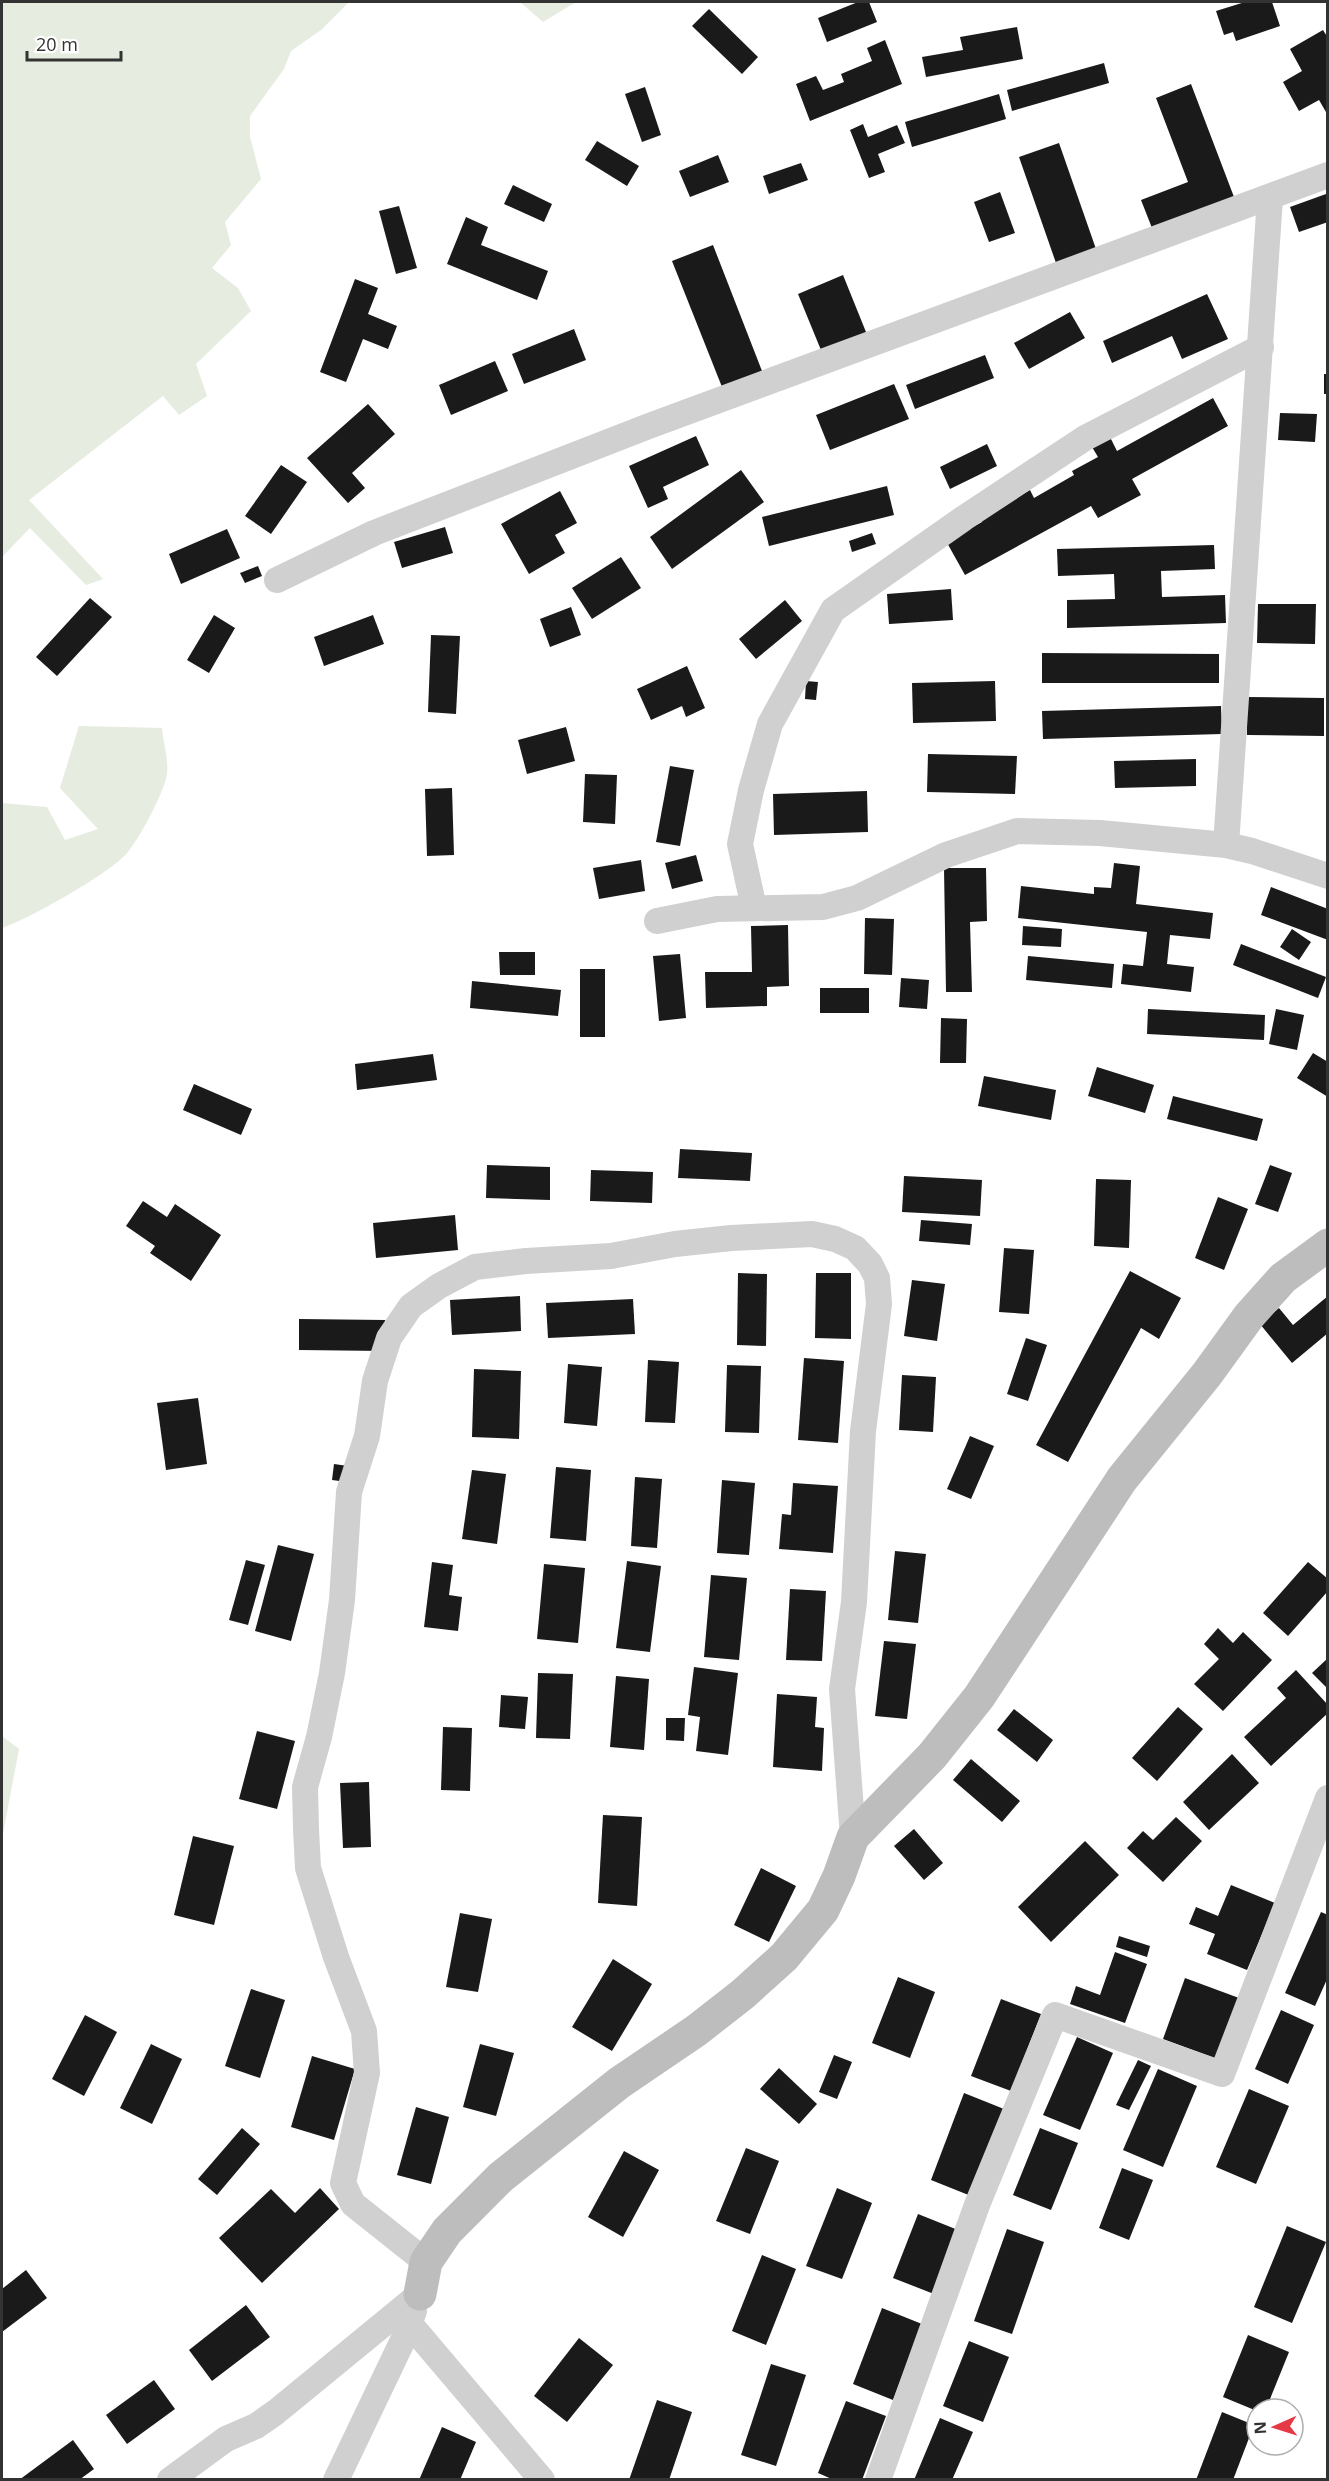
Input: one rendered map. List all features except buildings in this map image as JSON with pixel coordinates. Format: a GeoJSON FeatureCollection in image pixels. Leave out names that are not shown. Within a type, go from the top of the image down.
{"type":"FeatureCollection","features":[{"type":"Feature","properties":{"kind":"street"},"geometry":{"type":"LineString","coordinates":[[277,580],[374,533],[649,426],[1328,175]]}},
{"type":"Feature","properties":{"kind":"street"},"geometry":{"type":"LineString","coordinates":[[1226,845],[1270,198]]}},
{"type":"Feature","properties":{"kind":"street"},"geometry":{"type":"LineString","coordinates":[[754,908],[740,844],[751,790],[770,724],[833,610],[964,518],[1085,438],[1261,347]]}},
{"type":"Feature","properties":{"kind":"street"},"geometry":{"type":"LineString","coordinates":[[657,921],[717,909],[823,908],[857,898],[946,855],[1017,831],[1100,833],[1226,845],[1252,851],[1328,876]]}},
{"type":"Feature","properties":{"kind":"street"},"geometry":{"type":"LineString","coordinates":[[336,2480],[415,2308],[426,2262],[447,2231],[501,2177],[618,2084],[697,2030],[743,1994],[784,1957],[823,1910],[839,1876],[853,1837],[842,1689],[854,1602],[863,1431],[879,1304],[877,1278],[870,1264],[855,1248],[835,1239],[812,1234],[731,1238],[675,1244],[611,1256],[526,1260],[475,1267],[439,1286],[411,1306],[389,1338],[375,1381],[367,1436],[350,1492],[342,1600],[333,1673],[320,1737],[305,1787],[306,1829],[308,1868],[336,1957],[364,2031],[367,2073],[343,2183],[353,2204],[426,2262]]}},
{"type":"Feature","properties":{"kind":"street"},"geometry":{"type":"LineString","coordinates":[[853,1837],[932,1756],[979,1697],[1122,1479],[1207,1374],[1249,1316],[1283,1278],[1328,1245]]}},
{"type":"Feature","properties":{"kind":"street"},"geometry":{"type":"LineString","coordinates":[[878,2480],[977,2205],[1055,2015],[1222,2074],[1328,1798]]}},
{"type":"Feature","properties":{"kind":"street"},"geometry":{"type":"LineString","coordinates":[[170,2480],[226,2439],[256,2426],[276,2412],[415,2308]]}},
{"type":"Feature","properties":{"kind":"street"},"geometry":{"type":"LineString","coordinates":[[415,2308],[542,2480]]}},
{"type":"Feature","properties":{"kind":"shaded area"},"geometry":{"type":"Polygon","coordinates":[[[2,2],[349,2],[321,30],[291,51],[284,69],[250,116],[250,137],[261,179],[225,222],[231,245],[212,268],[238,288],[251,311],[196,364],[207,396],[179,415],[163,396],[29,500],[103,579],[86,585],[30,528],[2,557],[2,2]]]}},
{"type":"Feature","properties":{"kind":"shaded area"},"geometry":{"type":"Polygon","coordinates":[[[520,2],[576,2],[543,22],[520,2]]]}},
{"type":"Feature","properties":{"kind":"shaded area"},"geometry":{"type":"Polygon","coordinates":[[[79,726],[162,728],[167,757],[165,782],[139,836],[119,861],[68,895],[2,928],[2,803],[47,807],[65,840],[98,829],[60,788],[79,726]]]}},
{"type":"Feature","properties":{"kind":"shaded area"},"geometry":{"type":"Polygon","coordinates":[[[2,1736],[19,1749],[2,1839],[2,1736]]]}}]}
